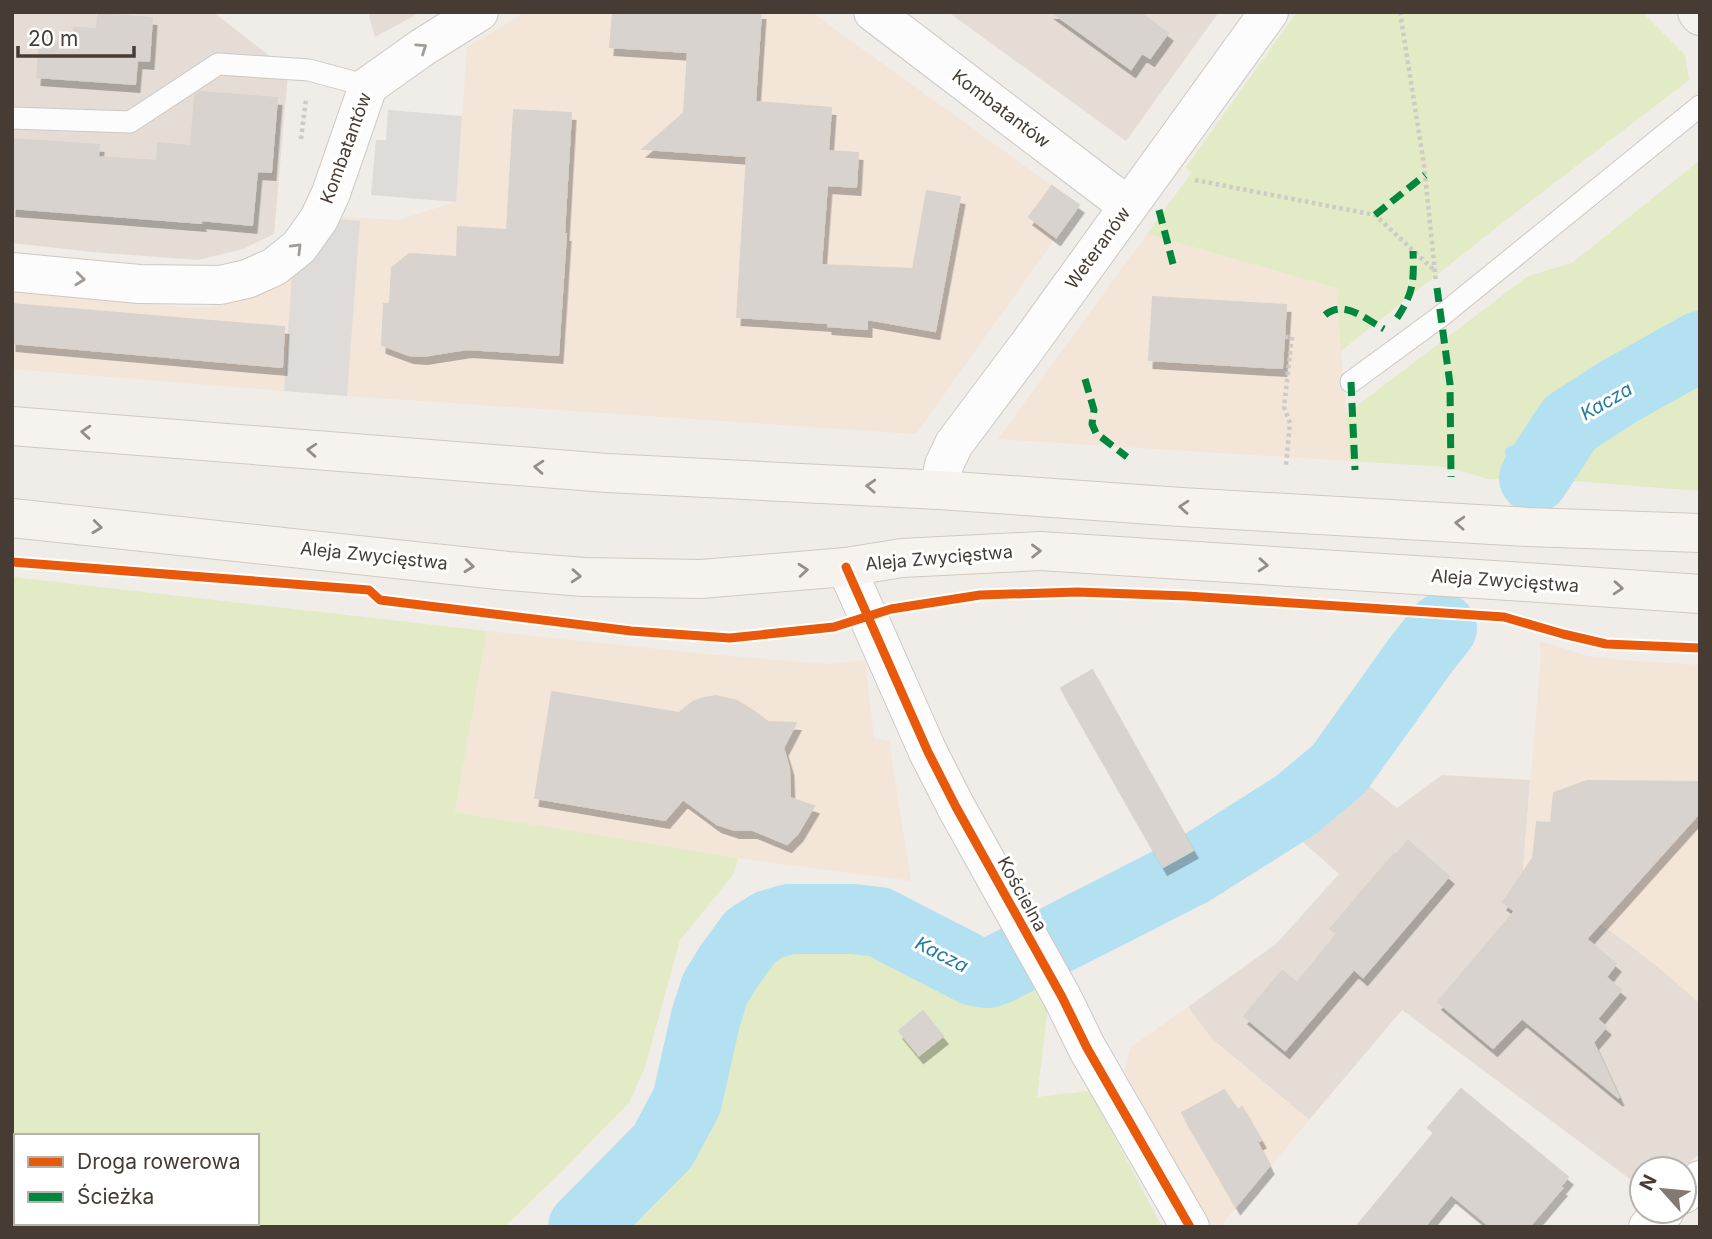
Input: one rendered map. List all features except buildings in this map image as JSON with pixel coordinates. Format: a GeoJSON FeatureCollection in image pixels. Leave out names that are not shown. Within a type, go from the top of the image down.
{"type":"FeatureCollection","features":[{"type":"Feature","properties":{"kind":"main road"},"geometry":{"type":"LineString","coordinates":[[12,426],[607,473],[939,490],[1515,526],[1700,533]]}},
{"type":"Feature","properties":{"kind":"main road","name":"Aleja Zwycięstwa"},"geometry":{"type":"LineString","coordinates":[[12,518],[584,577],[701,579],[846,567],[902,558],[1040,551],[1700,594]]}},
{"type":"Feature","properties":{"kind":"street","name":"Kombatantów"},"geometry":{"type":"LineString","coordinates":[[12,272],[139,284],[220,285],[247,279],[274,268],[299,247],[319,219],[331,193],[368,86],[479,12]]}},
{"type":"Feature","properties":{"kind":"street","name":"Kombatantów"},"geometry":{"type":"LineString","coordinates":[[873,12],[1128,206]]}},
{"type":"Feature","properties":{"kind":"street","name":"Weteranów"},"geometry":{"type":"LineString","coordinates":[[939,490],[944,465],[954,444],[1269,12]]}},
{"type":"Feature","properties":{"kind":"street","name":"Kościelna"},"geometry":{"type":"LineString","coordinates":[[846,567],[928,752],[956,807],[1062,997],[1099,1071],[1189,1227]]}},
{"type":"Feature","properties":{"kind":"lane"},"geometry":{"type":"LineString","coordinates":[[12,118],[130,122],[218,64],[309,70],[368,86]]}},
{"type":"Feature","properties":{"kind":"lane"},"geometry":{"type":"LineString","coordinates":[[1350,382],[1441,316],[1700,106]]}},
{"type":"Feature","properties":{"kind":"path"},"geometry":{"type":"LineString","coordinates":[[1399,12],[1424,165],[1437,288]]}},
{"type":"Feature","properties":{"kind":"path"},"geometry":{"type":"LineString","coordinates":[[301,139],[309,70]]}},
{"type":"Feature","properties":{"kind":"path"},"geometry":{"type":"LineString","coordinates":[[1153,172],[1375,215],[1434,270]]}},
{"type":"Feature","properties":{"kind":"path"},"geometry":{"type":"LineString","coordinates":[[1285,337],[1293,337],[1284,407],[1290,423],[1286,465]]}},
{"type":"Feature","properties":{"kind":"shaded area"},"geometry":{"type":"Polygon","coordinates":[[[12,12],[213,12],[275,60],[289,62],[274,234],[243,249],[198,260],[12,243],[12,12]]]}},
{"type":"Feature","properties":{"kind":"shaded area"},"geometry":{"type":"Polygon","coordinates":[[[368,12],[421,12],[375,37],[368,12]]]}},
{"type":"Feature","properties":{"kind":"shaded area"},"geometry":{"type":"Polygon","coordinates":[[[526,12],[811,12],[1079,205],[916,434],[347,396],[12,369],[12,291],[182,307],[211,307],[259,294],[340,217],[398,220],[456,202],[467,47],[526,12]]]}},
{"type":"Feature","properties":{"kind":"shaded area"},"geometry":{"type":"Polygon","coordinates":[[[948,12],[1219,12],[1126,141],[948,12]]]}},
{"type":"Feature","properties":{"kind":"shaded area"},"geometry":{"type":"Polygon","coordinates":[[[388,110],[462,116],[456,202],[371,195],[376,140],[386,140],[388,110]]]}},
{"type":"Feature","properties":{"kind":"shaded area"},"geometry":{"type":"Polygon","coordinates":[[[338,219],[360,221],[347,396],[284,391],[292,275],[338,219]]]}},
{"type":"Feature","properties":{"kind":"shaded area"},"geometry":{"type":"Polygon","coordinates":[[[1147,234],[1336,288],[1350,461],[998,439],[1147,234]]]}},
{"type":"Feature","properties":{"kind":"shaded area"},"geometry":{"type":"Polygon","coordinates":[[[487,631],[826,664],[865,660],[874,738],[889,741],[911,881],[738,858],[455,812],[487,631]]]}},
{"type":"Feature","properties":{"kind":"shaded area"},"geometry":{"type":"Polygon","coordinates":[[[1540,641],[1588,656],[1700,665],[1700,1003],[1619,937],[1523,871],[1540,641]]]}},
{"type":"Feature","properties":{"kind":"shaded area"},"geometry":{"type":"Polygon","coordinates":[[[1442,775],[1530,780],[1523,871],[1619,937],[1700,1003],[1698,1155],[1628,1155],[1628,1178],[1402,1010],[1309,1120],[1211,1038],[1188,1007],[1276,944],[1339,874],[1303,842],[1358,777],[1397,808],[1442,775]]]}},
{"type":"Feature","properties":{"kind":"shaded area"},"geometry":{"type":"Polygon","coordinates":[[[1188,1007],[1211,1038],[1309,1120],[1220,1227],[1195,1227],[1155,1128],[1125,1071],[1131,1047],[1188,1007]]]}},
{"type":"Feature","properties":{"kind":"green space"},"geometry":{"type":"Polygon","coordinates":[[[1297,12],[1642,12],[1685,55],[1689,80],[1341,351],[1336,288],[1147,234],[1192,172],[1186,167],[1297,12]]]}},
{"type":"Feature","properties":{"kind":"green space"},"geometry":{"type":"Polygon","coordinates":[[[1700,160],[1700,491],[1561,480],[1488,479],[1447,467],[1350,461],[1346,414],[1528,276],[1572,263],[1700,160]]]}},
{"type":"Feature","properties":{"kind":"green space"},"geometry":{"type":"Polygon","coordinates":[[[12,577],[487,631],[455,812],[738,858],[733,875],[680,940],[645,1067],[629,1103],[504,1227],[12,1227],[12,577]]]}},
{"type":"Feature","properties":{"kind":"green space"},"geometry":{"type":"Polygon","coordinates":[[[812,925],[879,929],[925,953],[964,981],[993,985],[1026,968],[1048,1007],[1037,1097],[1090,1091],[1162,1227],[602,1227],[670,1154],[696,1115],[706,1071],[719,1040],[734,990],[749,964],[754,945],[771,934],[812,925]]]}},
{"type":"Feature","properties":{"kind":"waterway","name":"Kacza"},"geometry":{"type":"LineString","coordinates":[[1534,478],[1570,423],[1618,392],[1700,346]]}},
{"type":"Feature","properties":{"kind":"waterway"},"geometry":{"type":"LineString","coordinates":[[1511,452],[1559,439]]}},
{"type":"Feature","properties":{"kind":"waterway","name":"Kacza"},"geometry":{"type":"LineString","coordinates":[[583,1227],[663,1146],[687,1101],[715,989],[751,936],[769,925],[789,919],[853,919],[879,922],[974,971],[988,973],[999,969],[1193,870],[1296,805],[1339,769],[1442,628]]}},
{"type":"Feature","properties":{"kind":"marked path"},"geometry":{"type":"LineString","coordinates":[[1375,215],[1425,175]]}},
{"type":"Feature","properties":{"kind":"marked path"},"geometry":{"type":"LineString","coordinates":[[1159,210],[1173,264]]}},
{"type":"Feature","properties":{"kind":"marked path"},"geometry":{"type":"LineString","coordinates":[[1397,318],[1412,286],[1413,251]]}},
{"type":"Feature","properties":{"kind":"marked path"},"geometry":{"type":"LineString","coordinates":[[1437,288],[1450,384],[1451,477]]}},
{"type":"Feature","properties":{"kind":"marked path"},"geometry":{"type":"LineString","coordinates":[[1325,315],[1340,309],[1347,310],[1384,329]]}},
{"type":"Feature","properties":{"kind":"marked path"},"geometry":{"type":"LineString","coordinates":[[1085,379],[1094,410],[1092,424],[1096,433],[1127,457]]}},
{"type":"Feature","properties":{"kind":"marked path"},"geometry":{"type":"LineString","coordinates":[[1351,382],[1355,470]]}},
{"type":"Feature","properties":{"kind":"cycle path"},"geometry":{"type":"LineString","coordinates":[[12,562],[369,590],[380,600],[631,631],[730,638],[834,627],[891,609],[980,595],[1077,592],[1187,596],[1504,617],[1606,644],[1700,648]]}},
{"type":"Feature","properties":{"kind":"cycle path"},"geometry":{"type":"LineString","coordinates":[[846,567],[928,752],[956,807],[1062,997],[1087,1048],[1190,1227]]}}]}
